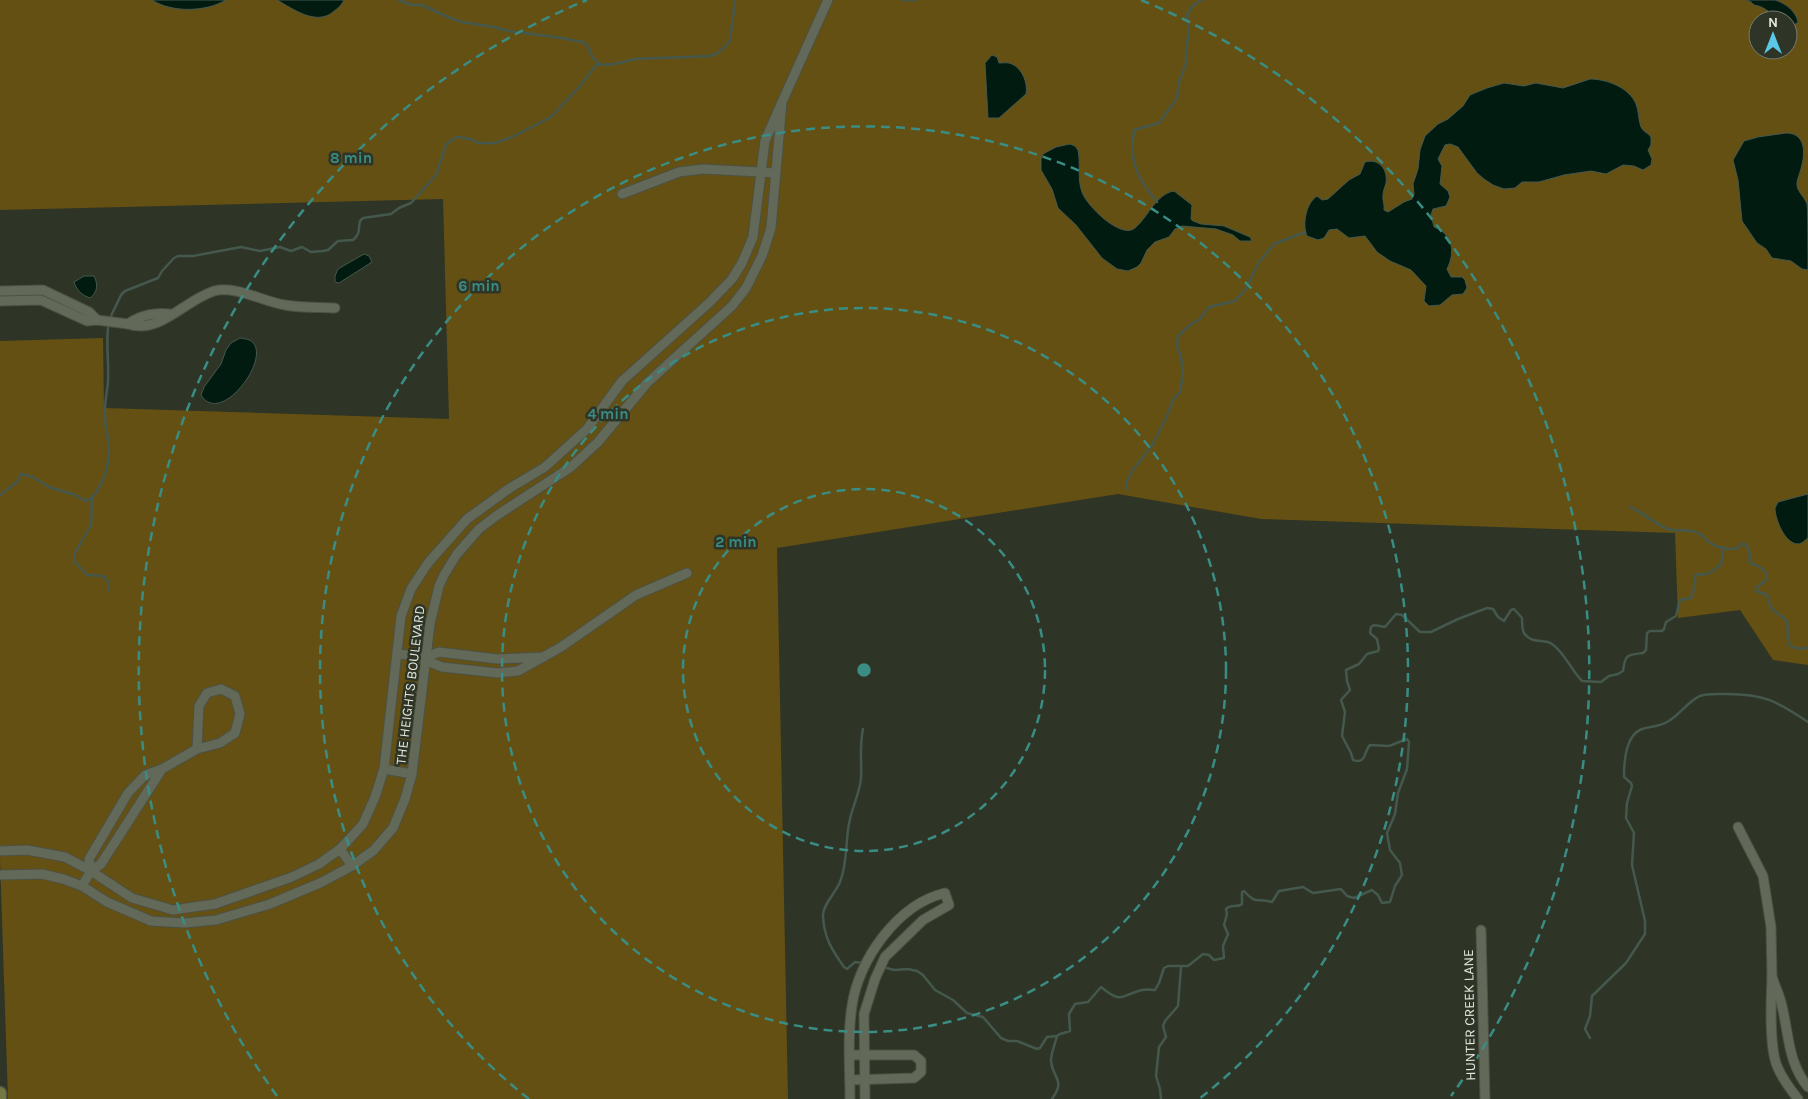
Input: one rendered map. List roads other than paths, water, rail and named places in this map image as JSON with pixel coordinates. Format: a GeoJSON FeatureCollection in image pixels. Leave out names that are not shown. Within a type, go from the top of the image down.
{"type":"FeatureCollection","features":[{"type":"Feature","properties":{"kind":"main road"},"geometry":{"type":"LineString","coordinates":[[0,1094],[0,1099]]}},
{"type":"Feature","properties":{"kind":"street","name":"THE HEIGHTS BOULEVARD"},"geometry":{"type":"LineString","coordinates":[[0,851],[27,850],[65,857],[91,871],[132,898],[173,910],[215,904],[292,877],[319,864],[340,848],[363,824],[375,797],[384,769],[402,616],[407,597],[428,563],[467,519],[510,488],[550,463],[586,429],[622,382],[721,292],[736,272],[747,253],[753,237],[763,148],[767,134],[828,0]]}},
{"type":"Feature","properties":{"kind":"street","name":"THE HEIGHTS BOULEVARD"},"geometry":{"type":"LineString","coordinates":[[0,874],[42,874],[82,886],[106,902],[151,921],[184,923],[208,921],[254,909],[320,883],[352,866],[374,850],[392,828],[405,799],[412,774],[430,624],[444,575],[479,529],[571,467],[598,442],[646,383],[732,306],[751,280],[769,237],[782,102]]}},
{"type":"Feature","properties":{"kind":"street"},"geometry":{"type":"LineString","coordinates":[[622,194],[679,172],[703,168],[776,174]]}},
{"type":"Feature","properties":{"kind":"street"},"geometry":{"type":"LineString","coordinates":[[736,272],[751,280]]}},
{"type":"Feature","properties":{"kind":"street"},"geometry":{"type":"LineString","coordinates":[[0,291],[43,290],[89,312],[97,320]]}},
{"type":"Feature","properties":{"kind":"street"},"geometry":{"type":"LineString","coordinates":[[0,301],[41,300],[87,321],[97,320],[128,324],[136,318],[160,312],[170,314],[216,290],[245,293],[286,306],[335,308]]}},
{"type":"Feature","properties":{"kind":"street"},"geometry":{"type":"LineString","coordinates":[[48,303],[50,293]]}},
{"type":"Feature","properties":{"kind":"street"},"geometry":{"type":"LineString","coordinates":[[664,343],[676,356]]}},
{"type":"Feature","properties":{"kind":"street"},"geometry":{"type":"LineString","coordinates":[[550,463],[560,474]]}},
{"type":"Feature","properties":{"kind":"street"},"geometry":{"type":"LineString","coordinates":[[439,550],[454,560]]}},
{"type":"Feature","properties":{"kind":"street"},"geometry":{"type":"LineString","coordinates":[[426,657],[437,666],[504,673],[518,671],[561,647],[636,595],[687,573]]}},
{"type":"Feature","properties":{"kind":"street"},"geometry":{"type":"LineString","coordinates":[[398,654],[426,657],[439,652],[497,658],[544,657]]}},
{"type":"Feature","properties":{"kind":"street"},"geometry":{"type":"LineString","coordinates":[[91,871],[89,859],[128,793],[145,775],[162,769],[197,749],[220,744],[235,733],[240,714],[235,696],[221,689],[207,693],[199,706],[197,749]]}},
{"type":"Feature","properties":{"kind":"street"},"geometry":{"type":"LineString","coordinates":[[82,886],[91,871],[101,864],[162,769]]}},
{"type":"Feature","properties":{"kind":"street"},"geometry":{"type":"LineString","coordinates":[[384,769],[412,774]]}},
{"type":"Feature","properties":{"kind":"street"},"geometry":{"type":"LineString","coordinates":[[1738,827],[1763,876],[1771,927],[1773,1046],[1780,1072],[1798,1099]]}},
{"type":"Feature","properties":{"kind":"street"},"geometry":{"type":"LineString","coordinates":[[340,848],[352,866]]}},
{"type":"Feature","properties":{"kind":"street"},"geometry":{"type":"LineString","coordinates":[[249,892],[254,909]]}},
{"type":"Feature","properties":{"kind":"street"},"geometry":{"type":"LineString","coordinates":[[850,1099],[852,1006],[862,970],[880,940],[898,920],[932,896],[945,893],[949,905],[924,920],[910,932],[885,957],[875,978],[864,1014],[865,1099]]}},
{"type":"Feature","properties":{"kind":"street"},"geometry":{"type":"LineString","coordinates":[[151,921],[155,905]]}},
{"type":"Feature","properties":{"kind":"street"},"geometry":{"type":"LineString","coordinates":[[898,920],[910,932]]}},
{"type":"Feature","properties":{"kind":"street","name":"HUNTER CREEK LANE"},"geometry":{"type":"LineString","coordinates":[[1481,930],[1484,1099]]}},
{"type":"Feature","properties":{"kind":"street"},"geometry":{"type":"LineString","coordinates":[[1772,977],[1782,1004],[1788,1044],[1795,1066],[1799,1076],[1808,1087]]}},
{"type":"Feature","properties":{"kind":"street"},"geometry":{"type":"LineString","coordinates":[[854,997],[869,999]]}},
{"type":"Feature","properties":{"kind":"street"},"geometry":{"type":"LineString","coordinates":[[850,1055],[914,1055],[921,1062],[921,1072],[914,1078],[850,1080]]}},
{"type":"Feature","properties":{"kind":"street"},"geometry":{"type":"LineString","coordinates":[[1780,1072],[1795,1066]]}},
{"type":"Feature","properties":{"kind":"waterway"},"geometry":{"type":"LineString","coordinates":[[399,0],[411,5],[422,5],[462,22],[583,42],[588,46],[592,57],[600,64]]}},
{"type":"Feature","properties":{"kind":"waterway"},"geometry":{"type":"LineString","coordinates":[[111,316],[121,295],[125,291],[158,278],[162,271],[178,256],[193,256],[241,247],[260,251],[280,247],[291,251],[302,247],[311,252],[323,251],[328,250],[338,241],[353,240],[356,238],[360,221],[363,218],[391,214],[411,203],[436,175],[446,145],[450,141],[457,137],[479,143],[495,143],[512,137],[551,117],[580,86],[596,65],[615,64],[635,59],[710,56],[716,54],[730,40],[735,0]]}},
{"type":"Feature","properties":{"kind":"waterway"},"geometry":{"type":"LineString","coordinates":[[902,0],[917,0]]}},
{"type":"Feature","properties":{"kind":"waterway"},"geometry":{"type":"LineString","coordinates":[[1157,202],[1144,185],[1136,169],[1133,152],[1134,130],[1159,123],[1177,98],[1179,82],[1186,63],[1189,32],[1187,15],[1193,5],[1202,0]]}},
{"type":"Feature","properties":{"kind":"waterway"},"geometry":{"type":"LineString","coordinates":[[1126,489],[1127,481],[1132,471],[1153,444],[1173,400],[1180,392],[1183,373],[1181,357],[1177,346],[1178,336],[1191,324],[1199,320],[1209,307],[1235,301],[1245,290],[1259,262],[1274,244],[1305,232]]}},
{"type":"Feature","properties":{"kind":"waterway"},"geometry":{"type":"LineString","coordinates":[[0,495],[18,481],[21,474],[33,477],[49,487],[75,495],[86,501],[96,493],[106,471],[109,457],[105,412],[108,382],[108,328]]}},
{"type":"Feature","properties":{"kind":"waterway"},"geometry":{"type":"LineString","coordinates":[[92,499],[91,525],[75,553],[74,561],[87,575],[103,576],[108,581],[109,590]]}},
{"type":"Feature","properties":{"kind":"waterway"},"geometry":{"type":"LineString","coordinates":[[1630,507],[1663,527],[1672,530],[1695,532],[1716,546],[1736,549],[1743,543],[1746,545],[1750,563],[1762,568],[1767,575],[1766,580],[1756,588],[1756,591],[1767,595],[1771,608],[1787,621],[1788,642],[1790,645],[1808,648]]}},
{"type":"Feature","properties":{"kind":"waterway"},"geometry":{"type":"LineString","coordinates":[[883,967],[894,970],[908,969],[917,971],[923,975],[935,990],[953,1000],[967,1013],[983,1017],[1001,1038],[1008,1041],[1017,1041],[1037,1049],[1040,1048],[1047,1037],[1057,1036],[1070,1031],[1069,1014],[1075,1004],[1088,1002],[1101,987],[1108,993],[1118,997],[1142,990],[1155,990],[1164,968],[1168,966],[1188,966],[1203,954],[1209,955],[1214,960],[1224,958],[1223,946],[1228,934],[1224,925],[1227,914],[1226,909],[1242,904],[1242,892],[1244,891],[1255,900],[1272,902],[1279,891],[1303,887],[1313,893],[1341,889],[1347,896],[1354,898],[1372,890],[1378,895],[1382,903],[1390,902],[1395,886],[1402,875],[1400,863],[1390,850],[1387,833],[1395,814],[1398,793],[1407,769],[1409,742],[1407,739],[1389,746],[1370,745],[1363,759],[1357,761],[1353,760],[1342,736],[1345,712],[1341,700],[1350,690],[1346,670],[1359,664],[1367,654],[1379,649],[1377,639],[1370,633],[1371,627],[1374,625],[1385,627],[1396,614],[1402,615],[1420,632],[1431,632],[1487,608],[1493,609],[1498,617],[1504,621],[1511,610],[1514,609],[1522,618],[1523,630],[1527,637],[1552,644],[1561,652],[1582,681],[1601,682],[1609,676],[1623,671],[1628,656],[1643,653],[1646,650],[1647,633],[1650,631],[1662,631],[1666,622],[1676,616],[1680,600],[1691,598],[1695,585],[1695,576],[1708,573],[1719,566],[1724,548]]}},
{"type":"Feature","properties":{"kind":"waterway"},"geometry":{"type":"LineString","coordinates":[[1590,1038],[1585,1029],[1590,1016],[1592,996],[1626,963],[1645,934],[1645,921],[1632,865],[1634,833],[1626,818],[1627,803],[1632,786],[1624,777],[1624,764],[1632,737],[1642,729],[1667,722],[1696,698],[1709,694],[1740,694],[1761,697],[1779,704],[1808,722]]}},
{"type":"Feature","properties":{"kind":"waterway"},"geometry":{"type":"LineString","coordinates":[[863,729],[860,783],[848,827],[843,875],[823,912],[825,931],[829,943],[844,967],[847,969],[855,962],[863,963]]}},
{"type":"Feature","properties":{"kind":"waterway"},"geometry":{"type":"LineString","coordinates":[[1161,1099],[1156,1076],[1159,1047],[1166,1037],[1163,1026],[1165,1021],[1178,1006],[1181,967]]}},
{"type":"Feature","properties":{"kind":"waterway"},"geometry":{"type":"LineString","coordinates":[[1052,1099],[1058,1087],[1051,1061],[1057,1036]]}}]}
